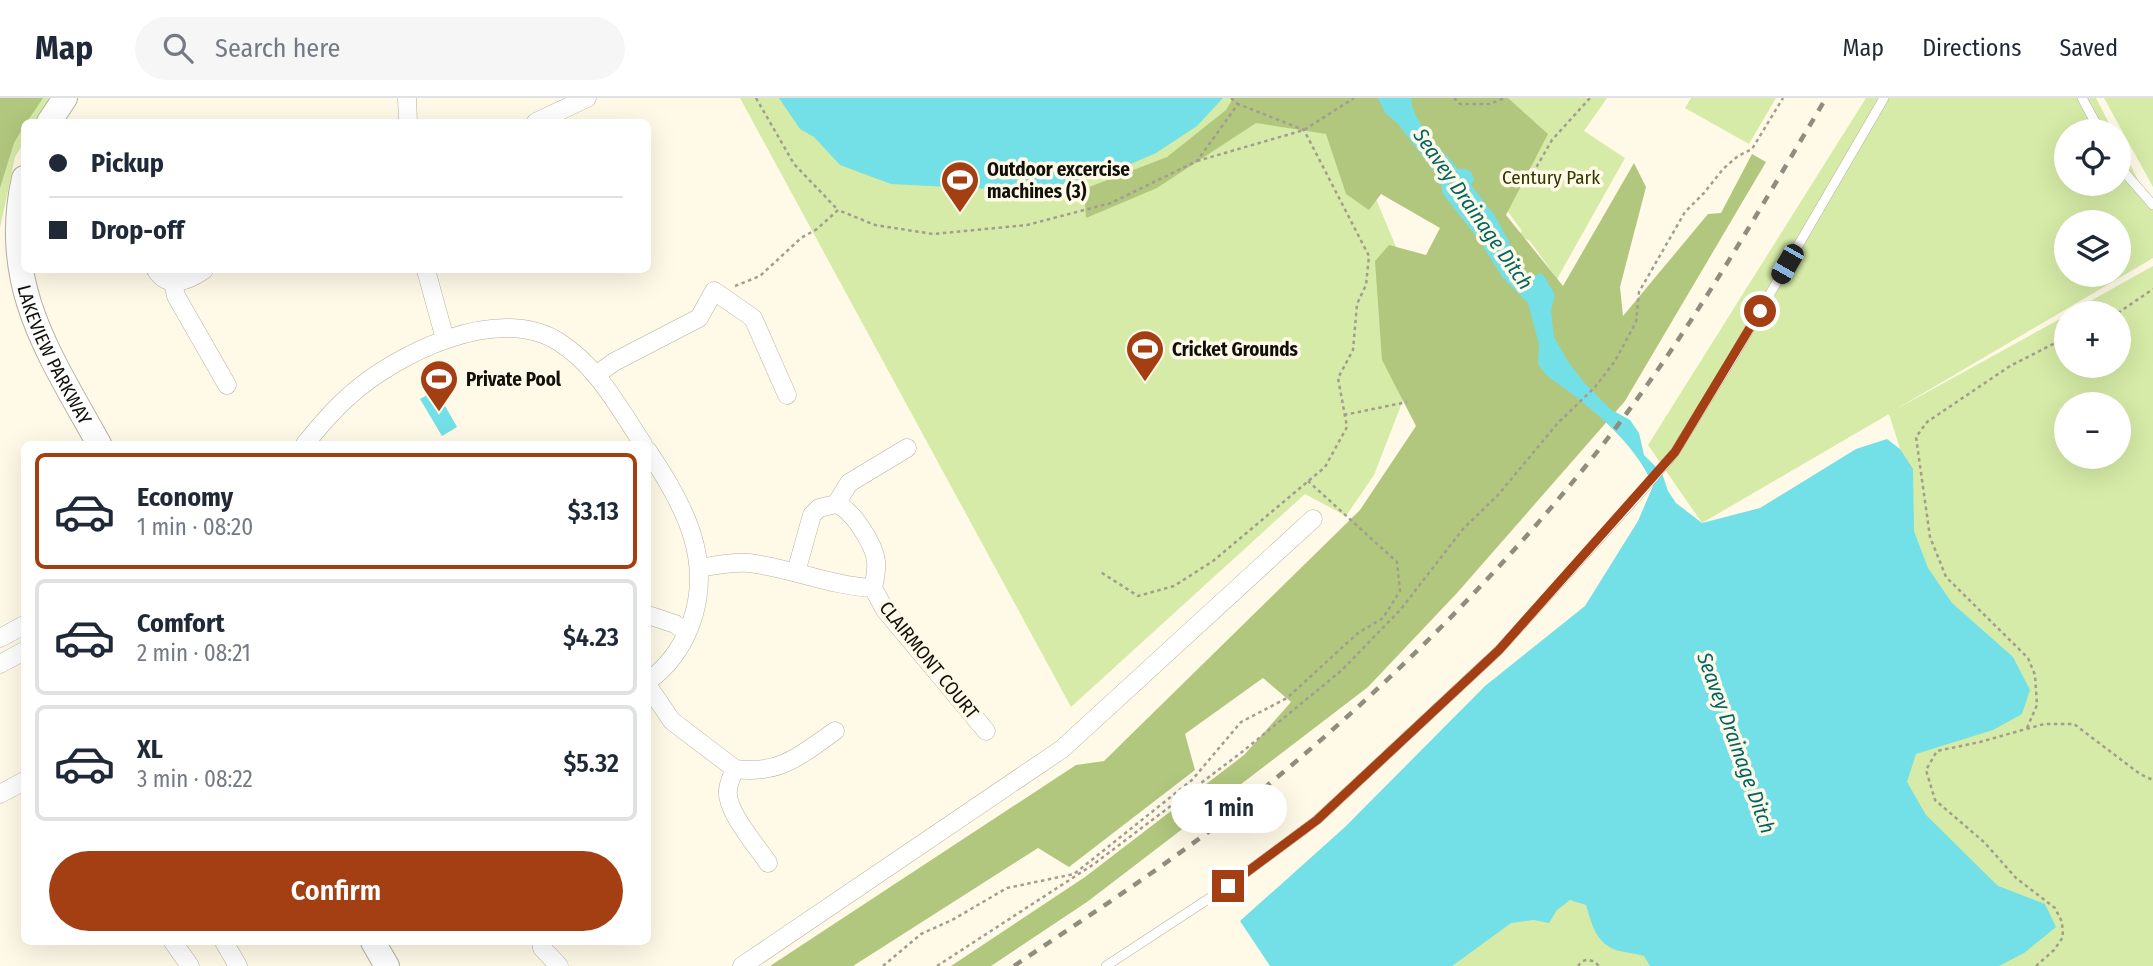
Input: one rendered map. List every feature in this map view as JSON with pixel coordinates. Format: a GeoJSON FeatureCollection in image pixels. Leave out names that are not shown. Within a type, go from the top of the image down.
{"type":"FeatureCollection","features":[{"type":"Feature","properties":{"kind":"street"},"geometry":{"type":"LineString","coordinates":[[51,119],[65,98]]}},
{"type":"Feature","properties":{"kind":"street"},"geometry":{"type":"LineString","coordinates":[[407,98],[408,119]]}},
{"type":"Feature","properties":{"kind":"street"},"geometry":{"type":"LineString","coordinates":[[542,119],[587,98]]}},
{"type":"Feature","properties":{"kind":"street","name":"LAKEVIEW PARKWAY"},"geometry":{"type":"LineString","coordinates":[[21,195],[15,228],[16,260],[23,295],[37,331],[97,441]]}},
{"type":"Feature","properties":{"kind":"street"},"geometry":{"type":"LineString","coordinates":[[159,273],[165,279],[173,281],[190,279],[199,273]]}},
{"type":"Feature","properties":{"kind":"street"},"geometry":{"type":"LineString","coordinates":[[427,273],[445,339]]}},
{"type":"Feature","properties":{"kind":"street"},"geometry":{"type":"LineString","coordinates":[[173,281],[176,296],[227,385]]}},
{"type":"Feature","properties":{"kind":"street"},"geometry":{"type":"LineString","coordinates":[[596,375],[614,362],[699,318],[714,291],[753,318],[787,394]]}},
{"type":"Feature","properties":{"kind":"street"},"geometry":{"type":"LineString","coordinates":[[308,441],[349,396],[387,367],[445,339],[512,329],[539,332],[580,357],[596,375],[641,441]]}},
{"type":"Feature","properties":{"kind":"street"},"geometry":{"type":"LineString","coordinates":[[796,572],[812,515],[819,508],[836,504],[849,483],[907,448]]}},
{"type":"Feature","properties":{"kind":"street"},"geometry":{"type":"LineString","coordinates":[[651,455],[686,519],[700,568],[696,612],[687,633],[669,662],[651,678]]}},
{"type":"Feature","properties":{"kind":"street","name":"CLAIRMONT COURT"},"geometry":{"type":"LineString","coordinates":[[836,504],[848,510],[876,557],[877,574],[873,588],[885,610],[986,731]]}},
{"type":"Feature","properties":{"kind":"street"},"geometry":{"type":"LineString","coordinates":[[742,966],[1062,749],[1313,519]]}},
{"type":"Feature","properties":{"kind":"street","name":"CLAIRMONT COURT"},"geometry":{"type":"LineString","coordinates":[[700,568],[747,563],[796,572],[852,587],[873,588]]}},
{"type":"Feature","properties":{"kind":"street"},"geometry":{"type":"LineString","coordinates":[[651,616],[675,624],[687,633]]}},
{"type":"Feature","properties":{"kind":"street"},"geometry":{"type":"LineString","coordinates":[[0,638],[21,627]]}},
{"type":"Feature","properties":{"kind":"street"},"geometry":{"type":"LineString","coordinates":[[0,664],[21,653]]}},
{"type":"Feature","properties":{"kind":"street"},"geometry":{"type":"LineString","coordinates":[[651,691],[673,721],[735,769],[754,771],[779,767],[835,731]]}},
{"type":"Feature","properties":{"kind":"street"},"geometry":{"type":"LineString","coordinates":[[735,769],[728,791],[729,800],[733,811],[768,863]]}},
{"type":"Feature","properties":{"kind":"street"},"geometry":{"type":"LineString","coordinates":[[0,794],[21,783]]}},
{"type":"Feature","properties":{"kind":"street"},"geometry":{"type":"LineString","coordinates":[[175,945],[190,966]]}},
{"type":"Feature","properties":{"kind":"street"},"geometry":{"type":"LineString","coordinates":[[226,945],[238,966]]}},
{"type":"Feature","properties":{"kind":"street"},"geometry":{"type":"LineString","coordinates":[[375,945],[387,966]]}},
{"type":"Feature","properties":{"kind":"street"},"geometry":{"type":"LineString","coordinates":[[542,945],[559,966]]}},
{"type":"Feature","properties":{"kind":"lane"},"geometry":{"type":"LineString","coordinates":[[1106,966],[1228,886],[1317,820],[1499,650],[1636,498],[1671,457],[1732,359],[1884,98]]}},
{"type":"Feature","properties":{"kind":"lane"},"geometry":{"type":"LineString","coordinates":[[2082,98],[2093,119]]}},
{"type":"Feature","properties":{"kind":"lane"},"geometry":{"type":"LineString","coordinates":[[2131,180],[2153,205]]}},
{"type":"Feature","properties":{"kind":"path"},"geometry":{"type":"LineString","coordinates":[[756,98],[794,164],[838,210],[875,225],[933,234],[1027,225],[1111,203],[1197,161],[1304,130],[1354,98]]}},
{"type":"Feature","properties":{"kind":"path"},"geometry":{"type":"LineString","coordinates":[[1454,98],[1460,104],[1490,104],[1504,98]]}},
{"type":"Feature","properties":{"kind":"path"},"geometry":{"type":"LineString","coordinates":[[1526,185],[1552,140],[1590,98]]}},
{"type":"Feature","properties":{"kind":"path"},"geometry":{"type":"LineString","coordinates":[[937,966],[1094,864],[1242,752],[1342,671],[1401,609],[1463,529],[1498,495],[1557,424],[1595,387],[1615,361],[1636,322],[1639,292],[1685,212],[1723,169],[1738,156],[1752,149],[1783,98]]}},
{"type":"Feature","properties":{"kind":"path"},"geometry":{"type":"LineString","coordinates":[[1099,572],[1138,596],[1174,586],[1213,561],[1325,467],[1346,428],[1338,378],[1353,350],[1357,304],[1366,285],[1368,256],[1304,130],[1238,104],[1232,99]]}},
{"type":"Feature","properties":{"kind":"path"},"geometry":{"type":"LineString","coordinates":[[1197,161],[1238,104]]}},
{"type":"Feature","properties":{"kind":"path"},"geometry":{"type":"LineString","coordinates":[[714,291],[746,283],[760,276],[801,238],[817,229],[838,210]]}},
{"type":"Feature","properties":{"kind":"path"},"geometry":{"type":"LineString","coordinates":[[2131,304],[2153,289]]}},
{"type":"Feature","properties":{"kind":"path"},"geometry":{"type":"LineString","coordinates":[[2027,728],[2038,705],[2035,675],[2028,657],[1946,577],[1930,537],[1916,437],[1927,422],[2010,366],[2054,344]]}},
{"type":"Feature","properties":{"kind":"path"},"geometry":{"type":"LineString","coordinates":[[1344,415],[1407,402]]}},
{"type":"Feature","properties":{"kind":"path"},"geometry":{"type":"LineString","coordinates":[[883,966],[921,934],[952,920],[1007,888],[1074,874],[1192,780],[1241,722],[1287,698],[1358,633],[1383,618],[1400,591],[1397,562],[1308,481]]}},
{"type":"Feature","properties":{"kind":"path"},"geometry":{"type":"LineString","coordinates":[[2036,966],[2063,937],[2062,922],[2055,908],[2016,878],[1984,842],[1935,800],[1926,770],[1937,751],[2044,724],[2074,724],[2140,774],[2153,780]]}},
{"type":"Feature","properties":{"kind":"path"},"geometry":{"type":"LineString","coordinates":[[1578,966],[1587,959],[1594,960],[1599,966]]}},
{"type":"Feature","properties":{"kind":"green space"},"geometry":{"type":"Polygon","coordinates":[[[0,98],[51,98],[38,119],[21,119],[21,147],[15,157],[0,228],[0,98]]]}},
{"type":"Feature","properties":{"kind":"green space"},"geometry":{"type":"Polygon","coordinates":[[[0,98],[43,98],[29,119],[21,119],[21,131],[14,143],[0,188],[0,98]]]}},
{"type":"Feature","properties":{"kind":"green space"},"geometry":{"type":"Polygon","coordinates":[[[740,98],[1424,98],[1351,138],[1398,252],[1407,390],[1374,475],[1346,516],[1305,494],[1071,707],[740,98]]]}},
{"type":"Feature","properties":{"kind":"green space"},"geometry":{"type":"Polygon","coordinates":[[[1233,98],[1508,98],[1548,134],[1506,215],[1563,286],[1634,163],[1646,187],[1620,287],[1623,316],[1708,214],[1721,213],[1752,154],[1766,162],[1625,401],[1457,593],[1368,687],[1087,902],[991,966],[951,966],[1085,877],[1244,755],[1291,702],[1263,678],[1185,734],[1195,770],[1069,867],[1038,848],[853,966],[770,966],[1076,765],[1104,761],[1360,510],[1416,426],[1382,360],[1375,261],[1389,245],[1426,255],[1440,228],[1381,194],[1369,210],[1346,194],[1326,134],[1256,123],[1157,188],[1086,218],[1084,189],[1167,157],[1226,110],[1233,98]]]}},
{"type":"Feature","properties":{"kind":"green space","name":"Century Park"},"geometry":{"type":"Polygon","coordinates":[[[1425,98],[1607,98],[1584,131],[1625,158],[1557,279],[1530,241],[1519,235],[1522,231],[1425,98]]]}},
{"type":"Feature","properties":{"kind":"green space"},"geometry":{"type":"Polygon","coordinates":[[[1691,98],[1776,98],[1749,144],[1685,108],[1691,98]]]}},
{"type":"Feature","properties":{"kind":"green space"},"geometry":{"type":"Polygon","coordinates":[[[1866,98],[2096,98],[2107,119],[2054,119],[2054,196],[2131,196],[2131,166],[2153,209],[2153,258],[2131,271],[2131,210],[2054,210],[2054,287],[2104,287],[2080,301],[2054,301],[2054,316],[1893,411],[2054,322],[2054,378],[2131,378],[2131,301],[2090,301],[2115,287],[2131,287],[2131,278],[2153,266],[2153,966],[1886,966],[1909,848],[1885,614],[1909,477],[1889,414],[1702,523],[1648,445],[1866,98]]]}},
{"type":"Feature","properties":{"kind":"green space"},"geometry":{"type":"Polygon","coordinates":[[[2104,98],[2153,98],[2153,187],[2131,147],[2131,119],[2116,119],[2104,98]]]}},
{"type":"Feature","properties":{"kind":"green space"},"geometry":{"type":"Polygon","coordinates":[[[1571,882],[1640,943],[1657,966],[1445,966],[1571,882]]]}},
{"type":"Feature","properties":{"kind":"water"},"geometry":{"type":"Polygon","coordinates":[[[779,98],[1223,98],[1197,126],[1156,153],[1103,176],[1028,191],[891,184],[840,165],[814,137],[800,129],[779,98]]]}},
{"type":"Feature","properties":{"kind":"water","name":"Seavey Drainage Ditch"},"geometry":{"type":"Polygon","coordinates":[[[1378,98],[1411,98],[1417,117],[1429,136],[1458,169],[1466,169],[1472,173],[1474,180],[1471,185],[1495,216],[1529,278],[1542,273],[1555,295],[1551,311],[1554,337],[1567,360],[1610,409],[1630,420],[1639,433],[1644,455],[1662,473],[1668,491],[1676,503],[1702,523],[1760,508],[1856,449],[1887,439],[1900,449],[1913,469],[1914,531],[1928,568],[1952,603],[2013,657],[2030,690],[2022,714],[1993,730],[1916,754],[1907,782],[1926,815],[1998,886],[2045,904],[2056,927],[2024,953],[1999,966],[1650,966],[1644,956],[1609,947],[1595,932],[1586,905],[1570,900],[1557,910],[1549,923],[1534,920],[1511,923],[1452,966],[1270,966],[1240,921],[1345,827],[1485,686],[1585,606],[1638,521],[1653,486],[1635,454],[1608,424],[1547,376],[1538,364],[1539,344],[1528,303],[1503,278],[1479,240],[1443,194],[1440,179],[1398,124],[1385,113],[1378,98]]]}},
{"type":"Feature","properties":{"kind":"water","name":"Private Pool"},"geometry":{"type":"Polygon","coordinates":[[[436,390],[457,427],[442,436],[420,399],[436,390]]]}},
{"type":"Feature","properties":{"kind":"railway"},"geometry":{"type":"LineString","coordinates":[[1014,966],[1162,866],[1293,764],[1425,644],[1507,558],[1585,467],[1651,379],[1712,287],[1826,98]]}},
{"type":"Feature","properties":{"kind":"place","name":"Outdoor excercise machines (3)"},"geometry":{"type":"Point","coordinates":[960,214]}},
{"type":"Feature","properties":{"kind":"place","name":"Cricket Grounds"},"geometry":{"type":"Point","coordinates":[1145,383]}},
{"type":"Feature","properties":{"kind":"place","name":"Private Pool"},"geometry":{"type":"Point","coordinates":[439,413]}},
{"type":"Feature","properties":{"kind":"route"},"geometry":{"type":"LineString","coordinates":[[1228,886],[1317,820],[1499,650],[1675,452],[1760,311]]}}]}
